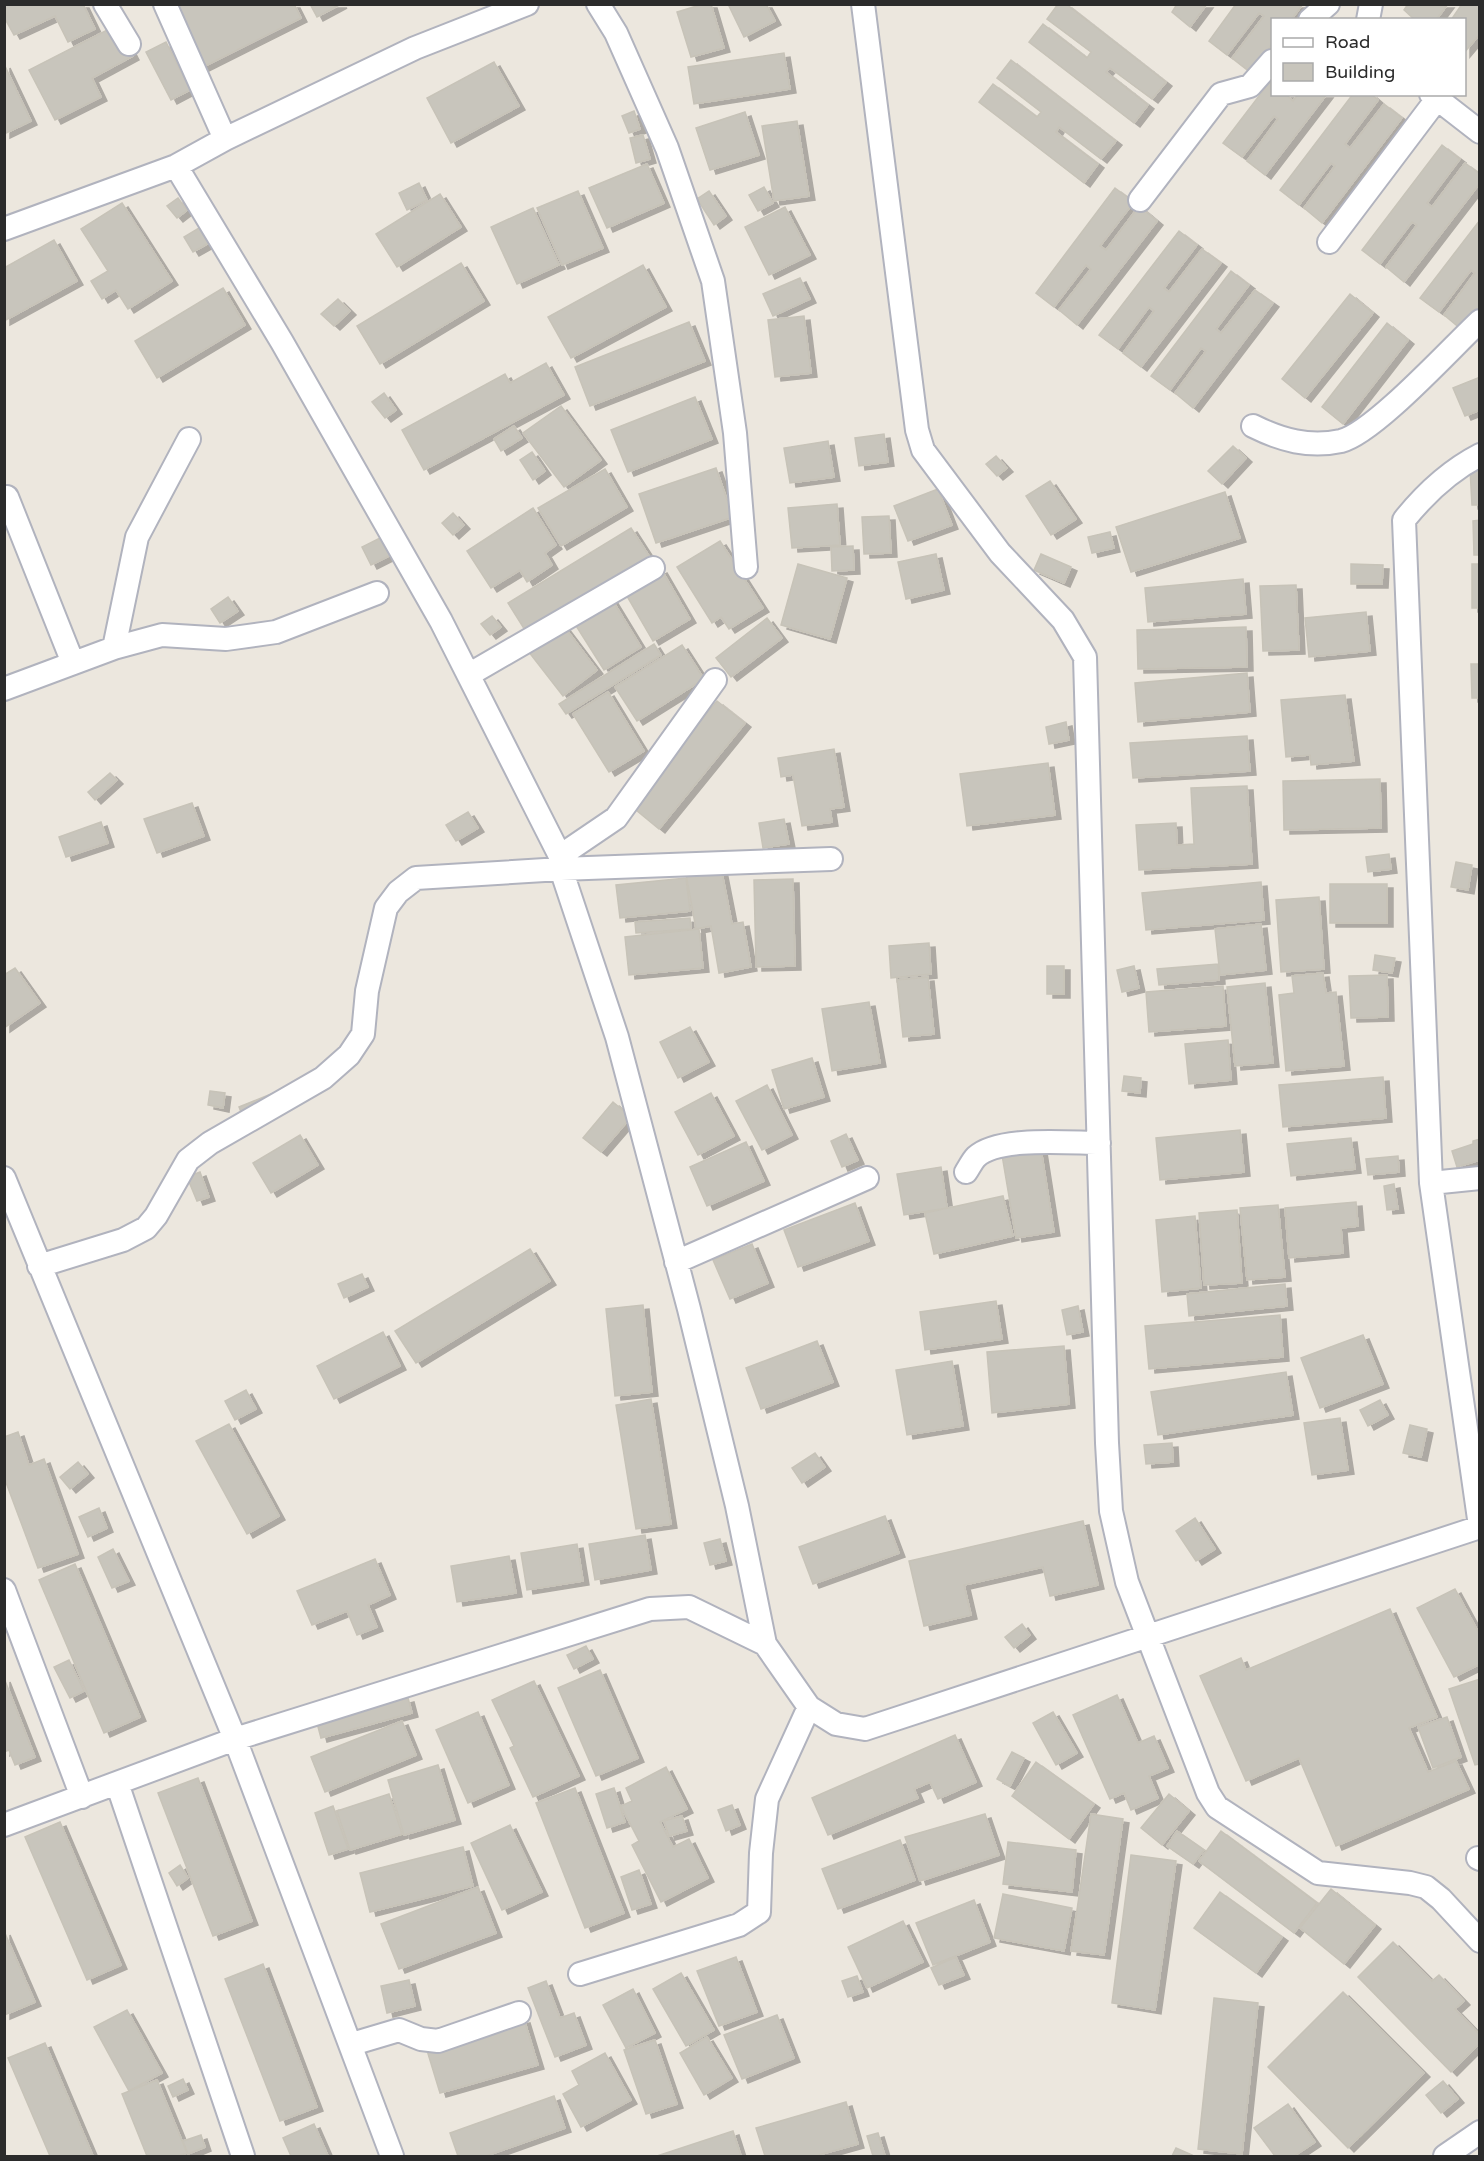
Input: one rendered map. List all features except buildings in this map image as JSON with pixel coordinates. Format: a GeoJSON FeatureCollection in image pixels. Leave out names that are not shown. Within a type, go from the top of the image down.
{"type":"FeatureCollection","features":[{"type":"Feature","properties":{"kind":"street"},"geometry":{"type":"LineString","coordinates":[[105,4],[129,44]]}},
{"type":"Feature","properties":{"kind":"street"},"geometry":{"type":"LineString","coordinates":[[165,4],[225,139]]}},
{"type":"Feature","properties":{"kind":"street"},"geometry":{"type":"LineString","coordinates":[[4,229],[176,166],[225,139],[415,48],[527,4]]}},
{"type":"Feature","properties":{"kind":"street"},"geometry":{"type":"LineString","coordinates":[[598,4],[616,33],[667,148],[713,281],[735,433],[746,567]]}},
{"type":"Feature","properties":{"kind":"street"},"geometry":{"type":"LineString","coordinates":[[863,4],[917,430],[923,450],[1000,553],[1063,620],[1085,657],[1107,1443],[1111,1511],[1127,1582],[1208,1792],[1217,1807],[1318,1873],[1410,1882],[1426,1887],[1441,1899],[1479,1941]]}},
{"type":"Feature","properties":{"kind":"street"},"geometry":{"type":"LineString","coordinates":[[1312,18],[1328,4]]}},
{"type":"Feature","properties":{"kind":"street"},"geometry":{"type":"LineString","coordinates":[[1140,200],[1221,94],[1250,86],[1271,62]]}},
{"type":"Feature","properties":{"kind":"street"},"geometry":{"type":"LineString","coordinates":[[1329,242],[1434,97],[1479,132]]}},
{"type":"Feature","properties":{"kind":"street"},"geometry":{"type":"LineString","coordinates":[[176,166],[282,342],[470,674],[560,862],[617,1037],[676,1262],[737,1506],[765,1644],[809,1707],[836,1724],[865,1728],[1479,1526],[1431,1183],[1404,520],[1418,502],[1450,475],[1479,455]]}},
{"type":"Feature","properties":{"kind":"street"},"geometry":{"type":"LineString","coordinates":[[1253,426],[1276,438],[1310,444],[1343,441],[1370,424],[1414,386],[1479,321]]}},
{"type":"Feature","properties":{"kind":"street"},"geometry":{"type":"LineString","coordinates":[[114,648],[137,537],[189,439]]}},
{"type":"Feature","properties":{"kind":"street"},"geometry":{"type":"LineString","coordinates":[[7,498],[73,663]]}},
{"type":"Feature","properties":{"kind":"street"},"geometry":{"type":"LineString","coordinates":[[470,674],[653,567]]}},
{"type":"Feature","properties":{"kind":"street"},"geometry":{"type":"LineString","coordinates":[[4,689],[114,648],[162,635],[226,639],[276,632],[377,592]]}},
{"type":"Feature","properties":{"kind":"street"},"geometry":{"type":"LineString","coordinates":[[560,862],[616,818],[714,680]]}},
{"type":"Feature","properties":{"kind":"street"},"geometry":{"type":"LineString","coordinates":[[39,1266],[123,1240],[146,1228],[156,1216],[188,1160],[210,1143],[323,1078],[349,1055],[363,1034],[367,991],[387,908],[398,892],[416,878],[560,862],[831,859]]}},
{"type":"Feature","properties":{"kind":"street"},"geometry":{"type":"LineString","coordinates":[[966,1172],[977,1156],[992,1148],[1035,1143],[1099,1143]]}},
{"type":"Feature","properties":{"kind":"street"},"geometry":{"type":"LineString","coordinates":[[4,1178],[235,1739],[352,2044],[392,2157]]}},
{"type":"Feature","properties":{"kind":"street"},"geometry":{"type":"LineString","coordinates":[[1431,1183],[1479,1178]]}},
{"type":"Feature","properties":{"kind":"street"},"geometry":{"type":"LineString","coordinates":[[676,1262],[867,1179]]}},
{"type":"Feature","properties":{"kind":"street"},"geometry":{"type":"LineString","coordinates":[[4,1590],[81,1797]]}},
{"type":"Feature","properties":{"kind":"street"},"geometry":{"type":"LineString","coordinates":[[4,1825],[235,1739],[650,1609],[689,1607],[765,1644]]}},
{"type":"Feature","properties":{"kind":"street"},"geometry":{"type":"LineString","coordinates":[[580,1974],[739,1925],[759,1912],[761,1853],[767,1799],[809,1707]]}},
{"type":"Feature","properties":{"kind":"street"},"geometry":{"type":"LineString","coordinates":[[117,1783],[243,2157]]}},
{"type":"Feature","properties":{"kind":"street"},"geometry":{"type":"LineString","coordinates":[[352,2044],[399,2030],[421,2039],[438,2041],[519,2013]]}},
{"type":"Feature","properties":{"kind":"street"},"geometry":{"type":"LineString","coordinates":[[1446,2157],[1479,2132]]}}]}
